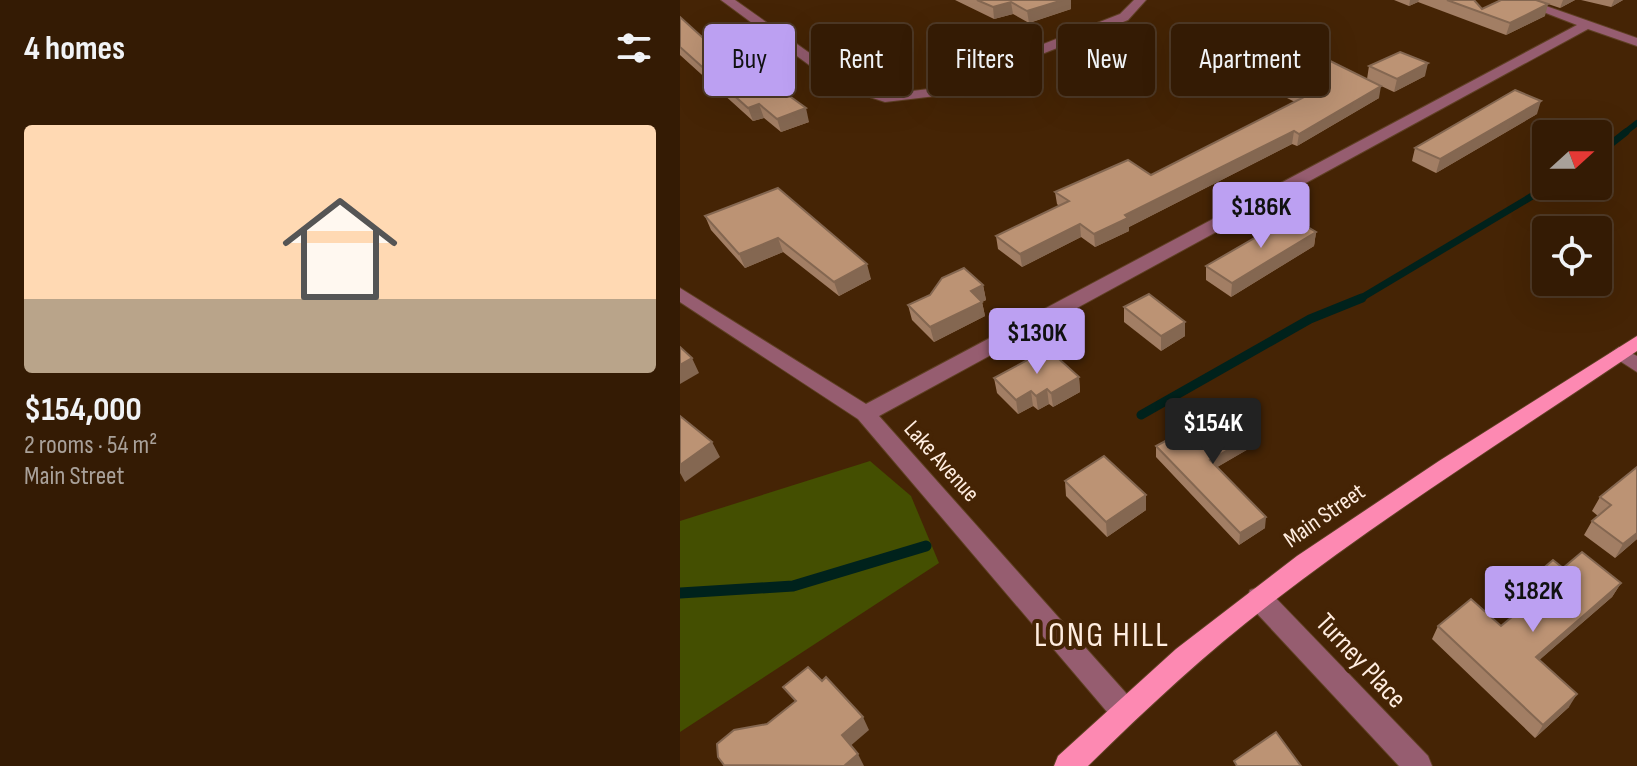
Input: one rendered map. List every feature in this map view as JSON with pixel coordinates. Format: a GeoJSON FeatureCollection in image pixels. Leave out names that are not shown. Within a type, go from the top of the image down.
{"type":"FeatureCollection","features":[{"type":"Feature","properties":{"kind":"main road","name":"Main Street"},"geometry":{"type":"LineString","coordinates":[[1068,766],[1124,711],[1259,598],[1445,467],[1631,354]]}},
{"type":"Feature","properties":{"kind":"street"},"geometry":{"type":"LineString","coordinates":[[727,0],[844,84],[885,98],[931,93],[1124,17],[1140,0]]}},
{"type":"Feature","properties":{"kind":"street"},"geometry":{"type":"LineString","coordinates":[[1518,0],[1634,38]]}},
{"type":"Feature","properties":{"kind":"street"},"geometry":{"type":"LineString","coordinates":[[865,414],[1588,24]]}},
{"type":"Feature","properties":{"kind":"street","name":"Lake Avenue"},"geometry":{"type":"LineString","coordinates":[[680,294],[865,414],[1124,711]]}},
{"type":"Feature","properties":{"kind":"street","name":"Turney Place"},"geometry":{"type":"LineString","coordinates":[[1259,598],[1418,766]]}},
{"type":"Feature","properties":{"kind":"green space"},"geometry":{"type":"Polygon","coordinates":[[[870,461],[911,496],[939,563],[680,732],[680,521],[870,461]]]}},
{"type":"Feature","properties":{"kind":"building"},"geometry":{"type":"Polygon","coordinates":[[[977,0],[1063,0],[1027,11],[1011,2],[993,7],[977,0]]]}},
{"type":"Feature","properties":{"kind":"building"},"geometry":{"type":"Polygon","coordinates":[[[1447,0],[1474,0],[1482,9],[1501,0],[1536,0],[1548,4],[1510,23],[1447,0]]]}},
{"type":"Feature","properties":{"kind":"building"},"geometry":{"type":"Polygon","coordinates":[[[680,17],[704,39],[704,69],[680,47],[680,17]]]}},
{"type":"Feature","properties":{"kind":"building"},"geometry":{"type":"Polygon","coordinates":[[[1400,52],[1428,63],[1397,79],[1369,66],[1400,52]]]}},
{"type":"Feature","properties":{"kind":"building"},"geometry":{"type":"Polygon","coordinates":[[[1329,60],[1381,86],[1299,134],[1294,131],[1125,215],[1128,218],[1094,234],[1080,224],[1020,254],[996,236],[1069,201],[1055,192],[1128,160],[1151,175],[1306,96],[1329,96],[1329,60]]]}},
{"type":"Feature","properties":{"kind":"building"},"geometry":{"type":"Polygon","coordinates":[[[1515,90],[1541,101],[1440,159],[1415,148],[1515,90]]]}},
{"type":"Feature","properties":{"kind":"building"},"geometry":{"type":"Polygon","coordinates":[[[735,96],[789,96],[806,108],[777,119],[759,104],[748,108],[735,96]]]}},
{"type":"Feature","properties":{"kind":"building"},"geometry":{"type":"Polygon","coordinates":[[[778,188],[867,264],[834,282],[778,238],[739,254],[705,216],[778,188]]]}},
{"type":"Feature","properties":{"kind":"building"},"geometry":{"type":"Polygon","coordinates":[[[1291,217],[1316,232],[1232,283],[1206,266],[1291,217]]]}},
{"type":"Feature","properties":{"kind":"building"},"geometry":{"type":"Polygon","coordinates":[[[964,268],[983,285],[971,291],[982,302],[930,327],[908,305],[930,295],[942,278],[964,268]]]}},
{"type":"Feature","properties":{"kind":"building"},"geometry":{"type":"Polygon","coordinates":[[[1149,294],[1185,322],[1161,336],[1124,307],[1149,294]]]}},
{"type":"Feature","properties":{"kind":"building"},"geometry":{"type":"Polygon","coordinates":[[[680,347],[692,358],[680,365],[680,347]]]}},
{"type":"Feature","properties":{"kind":"building"},"geometry":{"type":"Polygon","coordinates":[[[1048,349],[1079,377],[1051,393],[1047,389],[1036,396],[1031,391],[1016,400],[994,378],[1048,349]]]}},
{"type":"Feature","properties":{"kind":"building"},"geometry":{"type":"Polygon","coordinates":[[[1223,410],[1252,437],[1210,460],[1266,517],[1240,533],[1156,446],[1223,410]]]}},
{"type":"Feature","properties":{"kind":"building"},"geometry":{"type":"Polygon","coordinates":[[[680,416],[712,442],[680,465],[680,416]]]}},
{"type":"Feature","properties":{"kind":"building"},"geometry":{"type":"Polygon","coordinates":[[[1104,456],[1146,495],[1106,522],[1065,481],[1104,456]]]}},
{"type":"Feature","properties":{"kind":"building"},"geometry":{"type":"Polygon","coordinates":[[[1637,467],[1637,533],[1623,544],[1592,521],[1611,505],[1600,497],[1637,467]]]}},
{"type":"Feature","properties":{"kind":"building"},"geometry":{"type":"Polygon","coordinates":[[[1582,552],[1621,583],[1536,657],[1577,694],[1543,725],[1438,626],[1471,599],[1501,626],[1547,588],[1533,577],[1553,560],[1563,568],[1582,552]]]}},
{"type":"Feature","properties":{"kind":"building"},"geometry":{"type":"Polygon","coordinates":[[[808,667],[822,681],[826,677],[863,717],[842,735],[858,754],[844,766],[724,765],[718,757],[717,744],[734,730],[767,724],[796,701],[783,687],[808,667]]]}},
{"type":"Feature","properties":{"kind":"building"},"geometry":{"type":"Polygon","coordinates":[[[1276,732],[1301,766],[1237,766],[1234,761],[1276,732]]]}},
{"type":"Feature","properties":{"kind":"waterway"},"geometry":{"type":"LineString","coordinates":[[1623,134],[1637,123]]}},
{"type":"Feature","properties":{"kind":"waterway"},"geometry":{"type":"LineString","coordinates":[[1612,143],[1626,132]]}},
{"type":"Feature","properties":{"kind":"waterway"},"geometry":{"type":"LineString","coordinates":[[1360,299],[1532,196]]}},
{"type":"Feature","properties":{"kind":"waterway"},"geometry":{"type":"LineString","coordinates":[[1141,415],[1310,319],[1360,299]]}},
{"type":"Feature","properties":{"kind":"waterway"},"geometry":{"type":"LineString","coordinates":[[680,593],[793,586],[926,546]]}},
{"type":"Feature","properties":{"kind":"district","name":"LONG HILL"},"geometry":{"type":"Point","coordinates":[1102,634]}}]}
